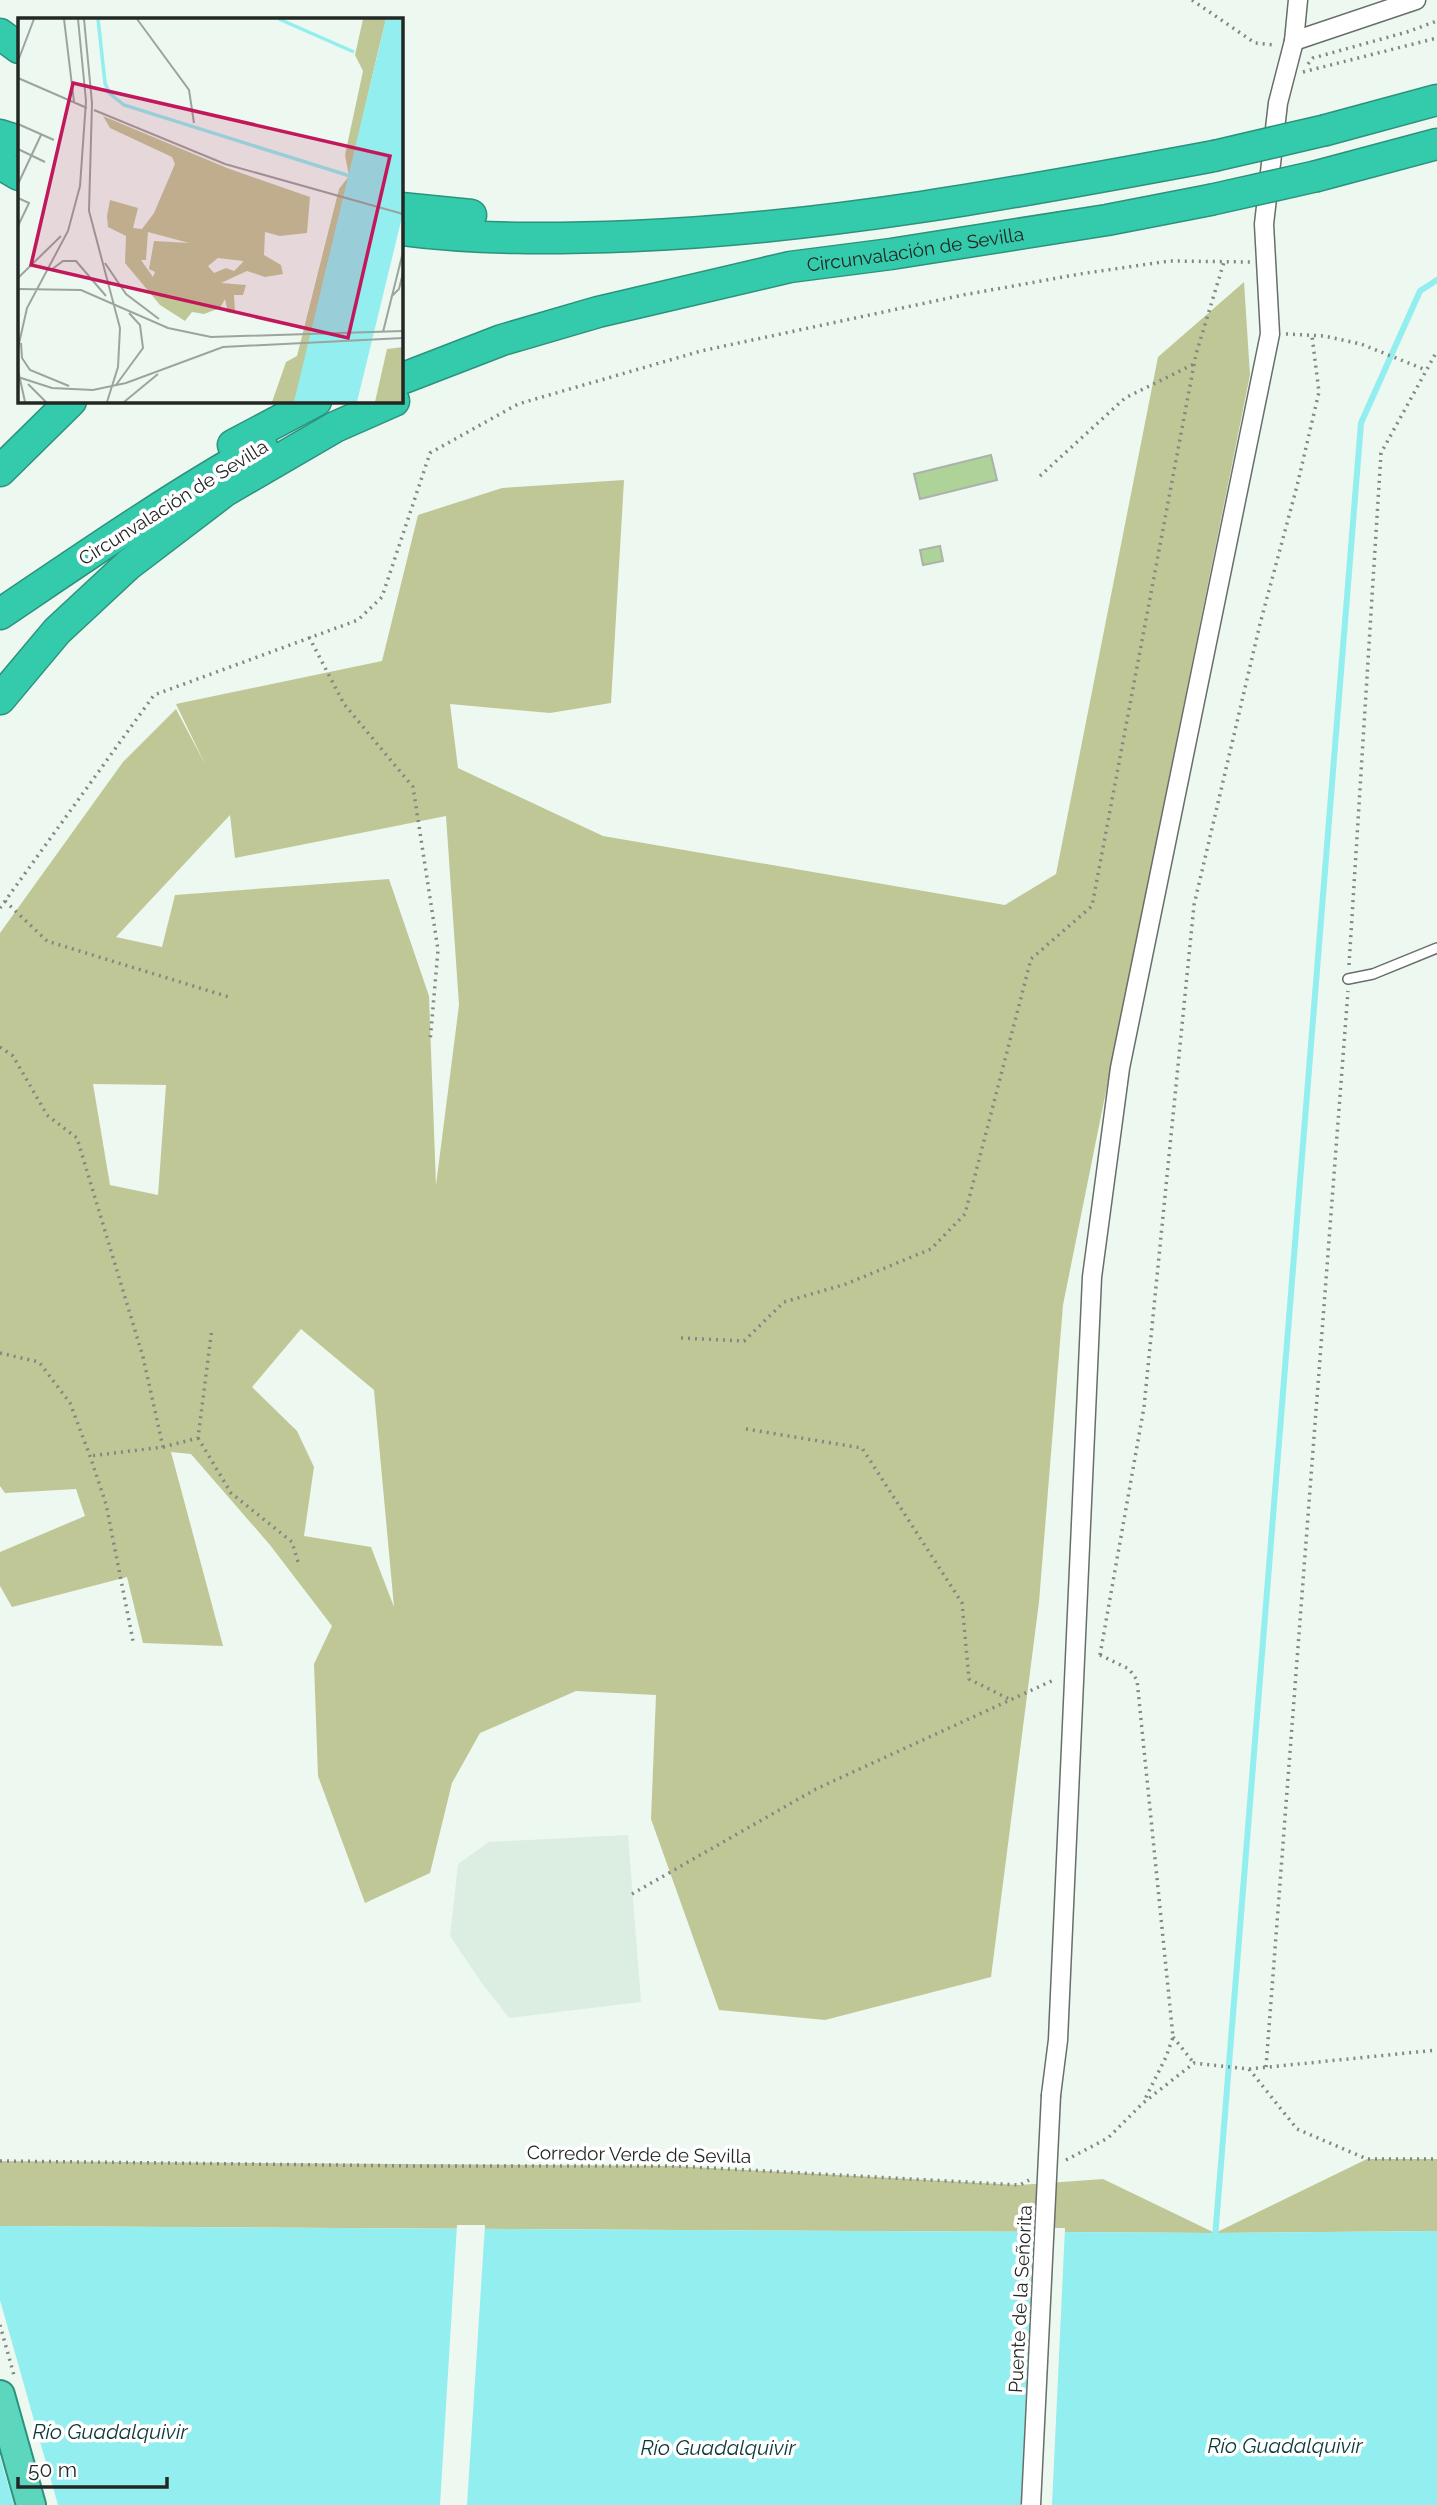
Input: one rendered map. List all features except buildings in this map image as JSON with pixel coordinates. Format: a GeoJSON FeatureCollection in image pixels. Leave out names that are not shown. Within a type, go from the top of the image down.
{"type":"FeatureCollection","features":[{"type":"Feature","properties":{"kind":"highway"},"geometry":{"type":"LineString","coordinates":[[0,34],[18,47]]}},
{"type":"Feature","properties":{"kind":"highway","name":"Circunvalación de Sevilla"},"geometry":{"type":"LineString","coordinates":[[402,230],[554,239],[674,234],[835,219],[930,206],[1214,156],[1325,131],[1437,100]]}},
{"type":"Feature","properties":{"kind":"highway"},"geometry":{"type":"LineString","coordinates":[[0,135],[18,141]]}},
{"type":"Feature","properties":{"kind":"highway","name":"Circunvalación de Sevilla"},"geometry":{"type":"LineString","coordinates":[[402,379],[502,340],[598,312],[790,267],[1107,220],[1317,176],[1437,144]]}},
{"type":"Feature","properties":{"kind":"highway"},"geometry":{"type":"LineString","coordinates":[[0,164],[18,174]]}},
{"type":"Feature","properties":{"kind":"highway"},"geometry":{"type":"LineString","coordinates":[[402,208],[674,234]]}},
{"type":"Feature","properties":{"kind":"highway"},"geometry":{"type":"LineString","coordinates":[[402,360],[519,318],[647,282],[703,272],[790,267]]}},
{"type":"Feature","properties":{"kind":"highway"},"geometry":{"type":"LineString","coordinates":[[402,398],[598,312]]}},
{"type":"Feature","properties":{"kind":"highway"},"geometry":{"type":"LineString","coordinates":[[0,471],[70,402]]}},
{"type":"Feature","properties":{"kind":"highway"},"geometry":{"type":"LineString","coordinates":[[0,595],[198,463],[314,402]]}},
{"type":"Feature","properties":{"kind":"highway","name":"Circunvalación de Sevilla"},"geometry":{"type":"LineString","coordinates":[[0,614],[219,470],[283,434],[350,402]]}},
{"type":"Feature","properties":{"kind":"highway"},"geometry":{"type":"LineString","coordinates":[[0,699],[57,631],[128,565],[225,491],[324,432],[392,402]]}},
{"type":"Feature","properties":{"kind":"highway"},"geometry":{"type":"LineString","coordinates":[[0,2395],[31,2505]]}},
{"type":"Feature","properties":{"kind":"street","name":"Puente de la Señorita"},"geometry":{"type":"LineString","coordinates":[[1031,2505],[1051,2095],[1058,2040],[1091,1277],[1119,1081],[1276,334],[1266,262],[1264,224],[1278,103],[1294,41],[1298,0]]}},
{"type":"Feature","properties":{"kind":"street"},"geometry":{"type":"LineString","coordinates":[[1294,41],[1416,0]]}},
{"type":"Feature","properties":{"kind":"lane"},"geometry":{"type":"LineString","coordinates":[[1348,979],[1373,974],[1437,948]]}},
{"type":"Feature","properties":{"kind":"path"},"geometry":{"type":"LineString","coordinates":[[1192,0],[1255,43],[1276,46],[1294,41]]}},
{"type":"Feature","properties":{"kind":"path"},"geometry":{"type":"LineString","coordinates":[[1313,58],[1437,21]]}},
{"type":"Feature","properties":{"kind":"path"},"geometry":{"type":"LineString","coordinates":[[1301,73],[1437,38]]}},
{"type":"Feature","properties":{"kind":"path"},"geometry":{"type":"LineString","coordinates":[[0,908],[154,695],[358,620],[382,597],[430,453],[518,404],[701,351],[963,295],[1170,261],[1266,262]]}},
{"type":"Feature","properties":{"kind":"path"},"geometry":{"type":"LineString","coordinates":[[681,1338],[744,1341],[784,1303],[846,1284],[932,1249],[965,1214],[1031,959],[1093,906],[1194,364],[1224,262]]}},
{"type":"Feature","properties":{"kind":"path"},"geometry":{"type":"LineString","coordinates":[[1276,334],[1312,335],[1361,344],[1426,370]]}},
{"type":"Feature","properties":{"kind":"path"},"geometry":{"type":"LineString","coordinates":[[1100,1655],[1144,1407],[1194,905],[1260,624],[1319,392],[1312,335]]}},
{"type":"Feature","properties":{"kind":"path"},"geometry":{"type":"LineString","coordinates":[[1266,2067],[1348,979],[1381,453],[1437,351]]}},
{"type":"Feature","properties":{"kind":"path"},"geometry":{"type":"LineString","coordinates":[[1040,476],[1125,398],[1194,364]]}},
{"type":"Feature","properties":{"kind":"path"},"geometry":{"type":"LineString","coordinates":[[309,637],[344,704],[413,787],[438,950],[430,1042]]}},
{"type":"Feature","properties":{"kind":"path"},"geometry":{"type":"LineString","coordinates":[[5,901],[47,941],[229,997]]}},
{"type":"Feature","properties":{"kind":"path"},"geometry":{"type":"LineString","coordinates":[[0,1047],[13,1056],[47,1115],[76,1138],[143,1357],[163,1447]]}},
{"type":"Feature","properties":{"kind":"path"},"geometry":{"type":"LineString","coordinates":[[212,1328],[198,1437],[231,1493],[292,1542],[298,1562]]}},
{"type":"Feature","properties":{"kind":"path"},"geometry":{"type":"LineString","coordinates":[[0,1353],[39,1362],[70,1403],[106,1504],[133,1642]]}},
{"type":"Feature","properties":{"kind":"path"},"geometry":{"type":"LineString","coordinates":[[746,1429],[862,1448],[962,1603],[969,1679],[1010,1700]]}},
{"type":"Feature","properties":{"kind":"path"},"geometry":{"type":"LineString","coordinates":[[90,1456],[163,1447],[198,1437]]}},
{"type":"Feature","properties":{"kind":"path"},"geometry":{"type":"LineString","coordinates":[[632,1894],[816,1789],[1010,1700],[1075,1663],[1100,1655],[1129,1669],[1137,1680],[1173,2037],[1143,2102]]}},
{"type":"Feature","properties":{"kind":"path"},"geometry":{"type":"LineString","coordinates":[[1173,2037],[1194,2063],[1249,2069],[1437,2050]]}},
{"type":"Feature","properties":{"kind":"path"},"geometry":{"type":"LineString","coordinates":[[1064,2161],[1108,2138],[1143,2102],[1194,2063]]}},
{"type":"Feature","properties":{"kind":"path"},"geometry":{"type":"LineString","coordinates":[[1249,2069],[1297,2129],[1367,2159],[1437,2158]]}},
{"type":"Feature","properties":{"kind":"path","name":"Corredor Verde de Sevilla"},"geometry":{"type":"LineString","coordinates":[[0,2161],[675,2166],[1020,2185],[1031,2179]]}},
{"type":"Feature","properties":{"kind":"shaded area"},"geometry":{"type":"Polygon","coordinates":[[[628,1835],[641,2002],[509,2018],[450,1936],[458,1864],[489,1842],[628,1835]]]}},
{"type":"Feature","properties":{"kind":"green space"},"geometry":{"type":"Polygon","coordinates":[[[1244,282],[1250,375],[1063,1305],[1039,1602],[991,1977],[825,2020],[719,2010],[651,1819],[656,1695],[576,1691],[480,1733],[452,1783],[430,1873],[365,1903],[318,1776],[314,1664],[332,1626],[270,1545],[191,1454],[171,1452],[223,1646],[143,1643],[127,1577],[12,1607],[0,1586],[0,1552],[85,1516],[76,1489],[5,1493],[0,1486],[0,933],[123,762],[176,709],[205,764],[176,704],[382,661],[418,515],[502,488],[624,480],[611,703],[550,713],[450,704],[458,768],[603,836],[1005,905],[1056,874],[1158,357],[1244,282]],[[230,815],[116,937],[162,947],[175,895],[389,879],[429,996],[436,1185],[459,1005],[446,816],[235,858],[230,815]],[[93,1084],[110,1185],[158,1195],[166,1085],[93,1084]],[[301,1329],[252,1387],[297,1431],[314,1467],[304,1536],[371,1547],[394,1607],[374,1390],[301,1329]]]}},
{"type":"Feature","properties":{"kind":"green space"},"geometry":{"type":"Polygon","coordinates":[[[1367,2159],[1437,2159],[1437,2231],[1215,2233],[1367,2159]]]}},
{"type":"Feature","properties":{"kind":"green space"},"geometry":{"type":"Polygon","coordinates":[[[0,2161],[675,2166],[1020,2185],[1103,2179],[1215,2233],[0,2226],[0,2161]]]}},
{"type":"Feature","properties":{"kind":"water","name":"Río Guadalquivir"},"geometry":{"type":"Polygon","coordinates":[[[0,2226],[1215,2233],[1437,2231],[1437,2505],[0,2505],[0,2226]]]}},
{"type":"Feature","properties":{"kind":"pier"},"geometry":{"type":"Polygon","coordinates":[[[457,2225],[485,2225],[467,2505],[440,2505],[457,2225]]]}},
{"type":"Feature","properties":{"kind":"pier"},"geometry":{"type":"Polygon","coordinates":[[[1034,2228],[1065,2228],[1052,2505],[1021,2505],[1034,2228]]]}},
{"type":"Feature","properties":{"kind":"pier"},"geometry":{"type":"Polygon","coordinates":[[[0,2300],[58,2505],[14,2505],[0,2457],[0,2300]]]}},
{"type":"Feature","properties":{"kind":"waterway"},"geometry":{"type":"LineString","coordinates":[[1215,2238],[1361,423],[1420,291],[1437,280]]}}]}
